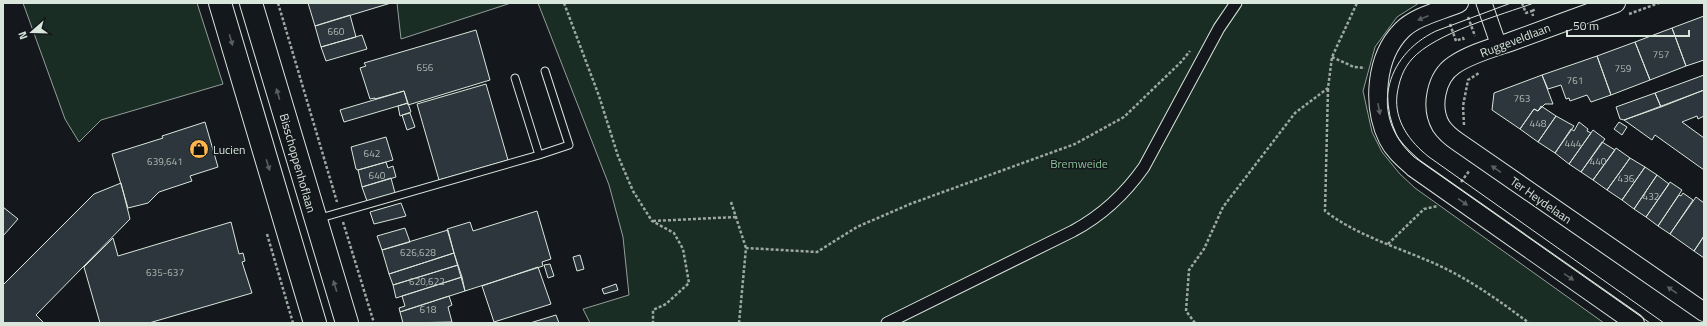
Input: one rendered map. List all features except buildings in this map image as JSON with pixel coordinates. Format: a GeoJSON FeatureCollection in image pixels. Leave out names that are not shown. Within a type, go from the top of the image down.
{"type":"FeatureCollection","features":[{"type":"Feature","properties":{"kind":"main road"},"geometry":{"type":"LineString","coordinates":[[220,3],[315,323]]}},
{"type":"Feature","properties":{"kind":"main road","name":"Bisschoppenhoflaan"},"geometry":{"type":"LineString","coordinates":[[251,3],[347,323]]}},
{"type":"Feature","properties":{"kind":"street"},"geometry":{"type":"LineString","coordinates":[[887,323],[1073,231],[1098,216],[1111,205],[1132,184],[1144,167],[1224,19],[1236,3]]}},
{"type":"Feature","properties":{"kind":"street"},"geometry":{"type":"LineString","coordinates":[[1460,3],[1419,19],[1402,30],[1390,48],[1382,70],[1378,102],[1382,123],[1389,140],[1408,163],[1635,323]]}},
{"type":"Feature","properties":{"kind":"street"},"geometry":{"type":"LineString","coordinates":[[1484,3],[1499,46]]}},
{"type":"Feature","properties":{"kind":"street","name":"Ruggeveldlaan"},"geometry":{"type":"LineString","coordinates":[[1470,64],[1499,46],[1619,10]]}},
{"type":"Feature","properties":{"kind":"street","name":"Ter Heydelaan"},"geometry":{"type":"LineString","coordinates":[[1470,64],[1453,66],[1442,80],[1438,88],[1435,107],[1441,126],[1447,134],[1704,312]]}},
{"type":"Feature","properties":{"kind":"lane"},"geometry":{"type":"LineString","coordinates":[[315,219],[539,155],[569,145],[545,70]]}},
{"type":"Feature","properties":{"kind":"lane"},"geometry":{"type":"LineString","coordinates":[[515,78],[539,155]]}},
{"type":"Feature","properties":{"kind":"path"},"geometry":{"type":"LineString","coordinates":[[278,3],[374,323]]}},
{"type":"Feature","properties":{"kind":"path"},"geometry":{"type":"LineString","coordinates":[[564,3],[599,96],[618,156],[633,191],[652,221],[674,233],[683,249],[688,283],[666,304],[653,310],[653,323]]}},
{"type":"Feature","properties":{"kind":"path"},"geometry":{"type":"LineString","coordinates":[[1357,3],[1332,57],[1328,88],[1325,211],[1343,225],[1441,266],[1499,300],[1529,323]]}},
{"type":"Feature","properties":{"kind":"path"},"geometry":{"type":"LineString","coordinates":[[1619,10],[1659,3]]}},
{"type":"Feature","properties":{"kind":"path"},"geometry":{"type":"LineString","coordinates":[[1532,11],[1536,9]]}},
{"type":"Feature","properties":{"kind":"path"},"geometry":{"type":"LineString","coordinates":[[1431,15],[1436,24],[1449,20],[1456,41],[1463,38],[1470,64],[1463,106],[1463,124],[1468,128]]}},
{"type":"Feature","properties":{"kind":"path"},"geometry":{"type":"LineString","coordinates":[[746,248],[817,252],[857,227],[910,204],[1075,144],[1124,117],[1181,62],[1195,44]]}},
{"type":"Feature","properties":{"kind":"path"},"geometry":{"type":"LineString","coordinates":[[1332,57],[1354,67],[1382,70]]}},
{"type":"Feature","properties":{"kind":"path"},"geometry":{"type":"LineString","coordinates":[[1470,64],[1483,71]]}},
{"type":"Feature","properties":{"kind":"path"},"geometry":{"type":"LineString","coordinates":[[1196,323],[1186,311],[1189,270],[1204,249],[1223,207],[1295,113],[1328,88]]}},
{"type":"Feature","properties":{"kind":"path"},"geometry":{"type":"LineString","coordinates":[[1388,244],[1424,209],[1446,204],[1479,157]]}},
{"type":"Feature","properties":{"kind":"path"},"geometry":{"type":"LineString","coordinates":[[731,202],[746,248],[739,323]]}},
{"type":"Feature","properties":{"kind":"path"},"geometry":{"type":"LineString","coordinates":[[652,221],[736,217]]}},
{"type":"Feature","properties":{"kind":"green space"},"geometry":{"type":"Polygon","coordinates":[[[23,3],[197,3],[223,84],[101,120],[79,142],[65,119],[23,3]]]}},
{"type":"Feature","properties":{"kind":"green space"},"geometry":{"type":"Polygon","coordinates":[[[397,3],[511,3],[401,39],[397,3]]]}},
{"type":"Feature","properties":{"kind":"green space","name":"Bremweide"},"geometry":{"type":"Polygon","coordinates":[[[538,3],[1419,3],[1397,17],[1375,47],[1363,91],[1372,132],[1382,152],[1400,174],[1415,188],[1604,323],[590,323],[583,309],[629,295],[623,237],[609,185],[538,3]]]}},
{"type":"Feature","properties":{"kind":"tram line"},"geometry":{"type":"LineString","coordinates":[[1511,3],[1436,31],[1418,42],[1404,55],[1394,71],[1389,88],[1387,106],[1391,124],[1400,141],[1414,157],[1650,323]]}},
{"type":"Feature","properties":{"kind":"tram line"},"geometry":{"type":"LineString","coordinates":[[1534,3],[1452,33],[1422,50],[1409,63],[1400,80],[1397,105],[1401,122],[1410,138],[1429,157],[1664,323]]}},
{"type":"Feature","properties":{"kind":"place","name":"Lucien"},"geometry":{"type":"Point","coordinates":[199,149]}}]}
